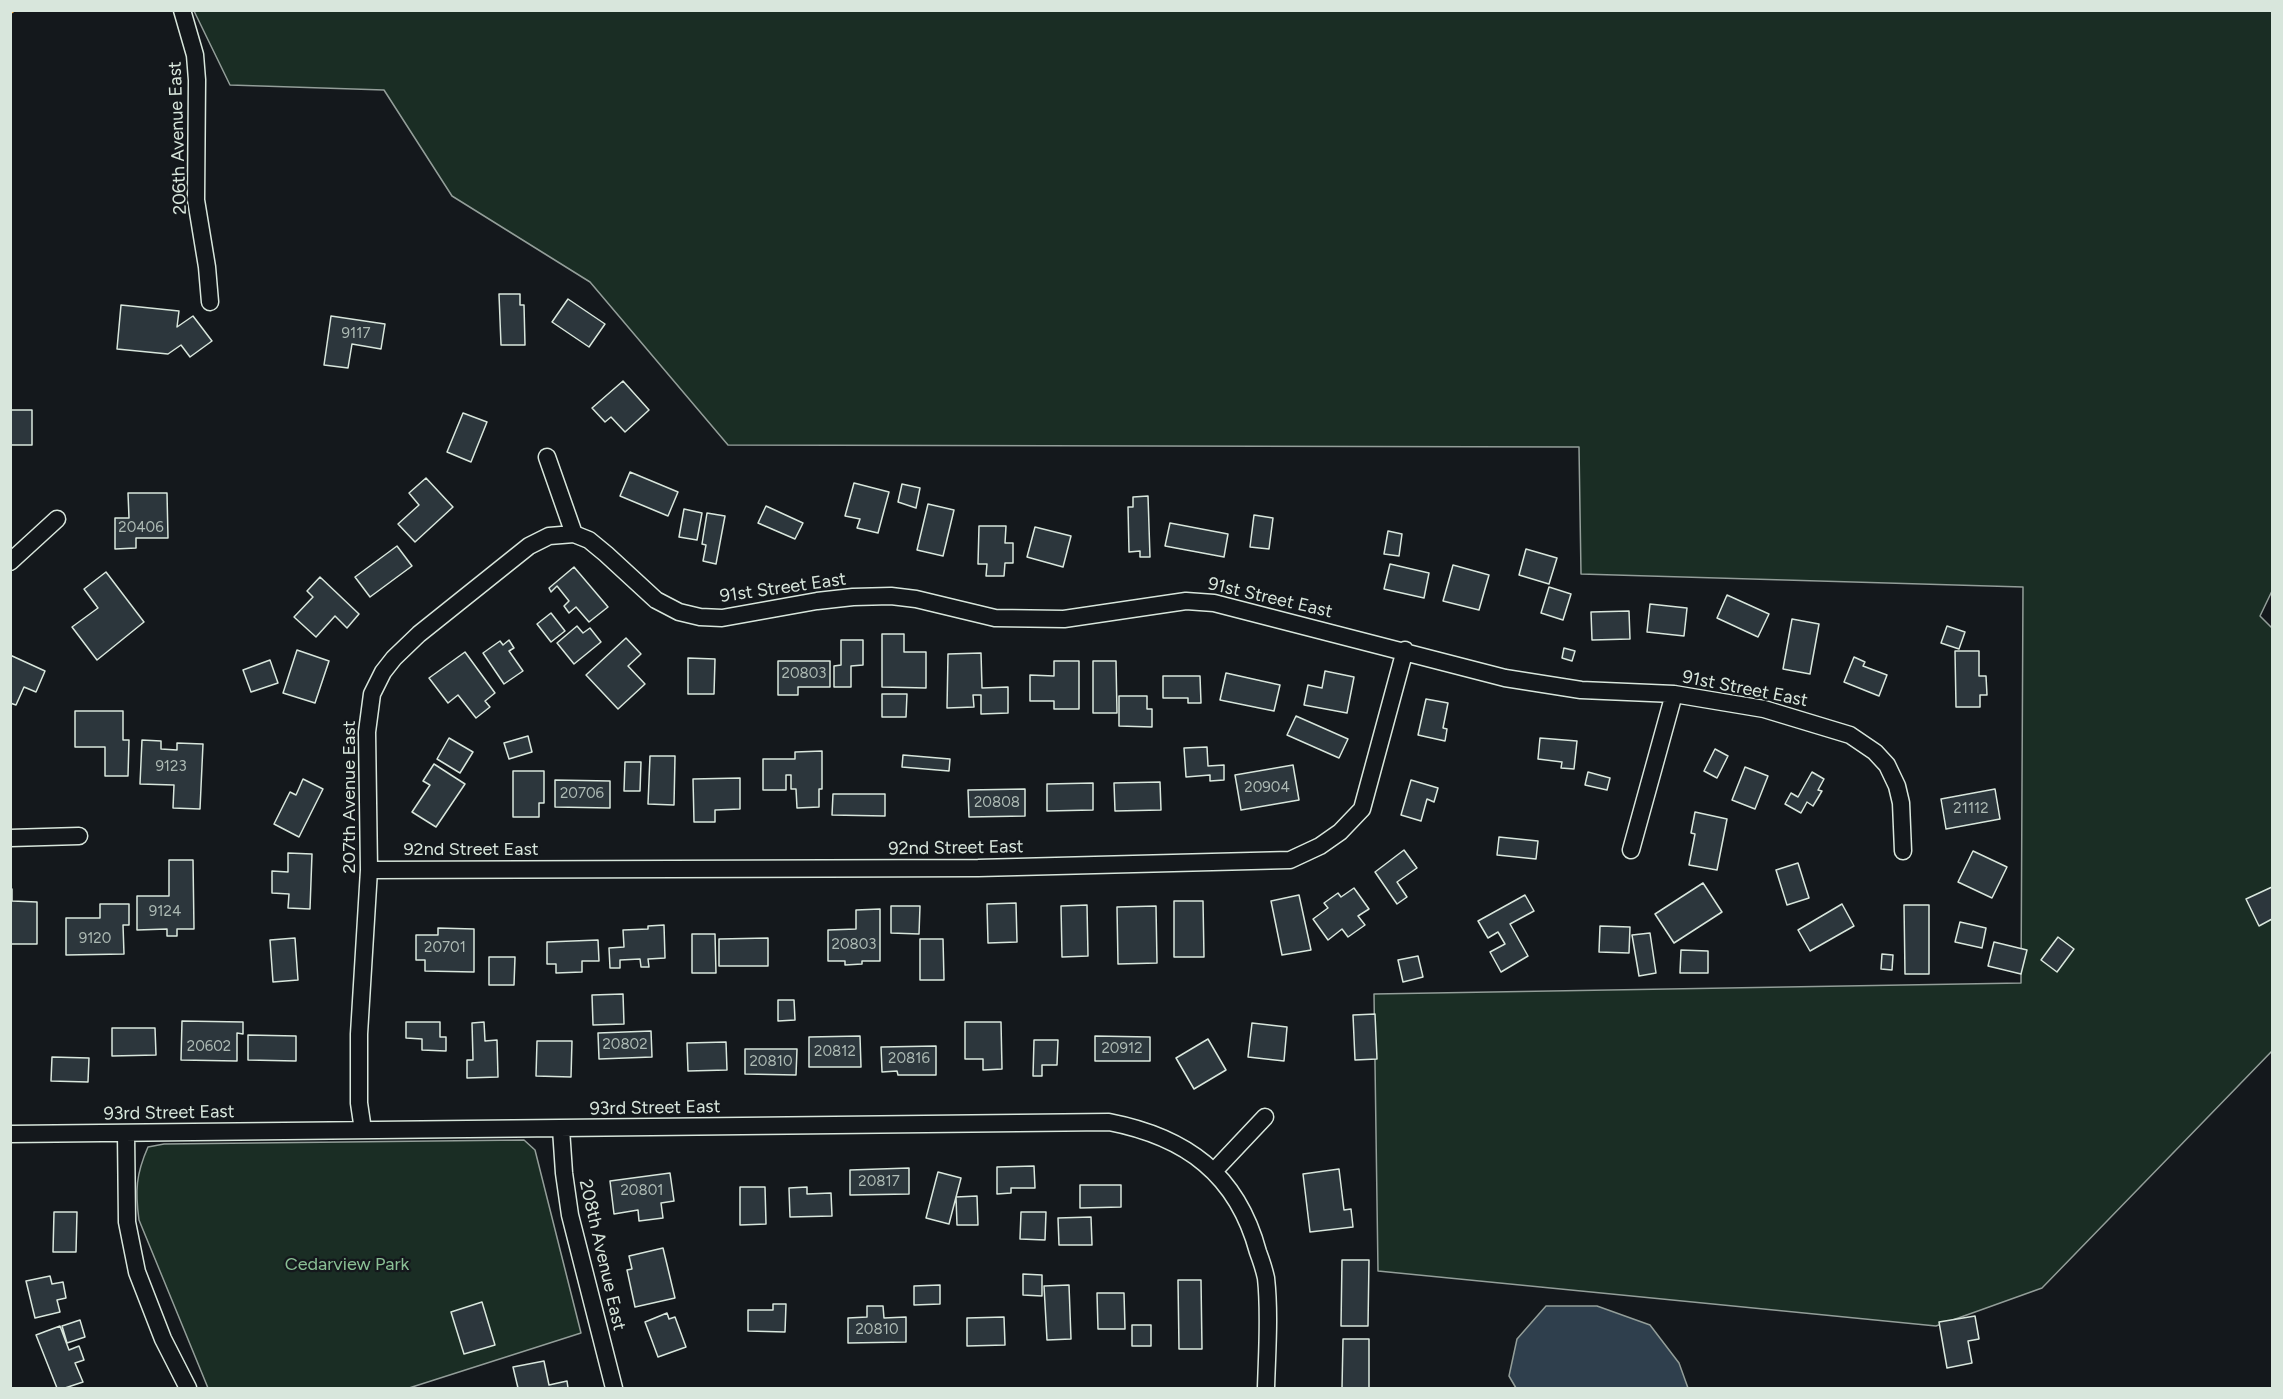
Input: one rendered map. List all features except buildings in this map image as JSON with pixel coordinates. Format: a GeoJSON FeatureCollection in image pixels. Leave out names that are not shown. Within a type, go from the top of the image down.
{"type":"FeatureCollection","features":[{"type":"Feature","properties":{"kind":"street","name":"206th Avenue East"},"geometry":{"type":"LineString","coordinates":[[182,10],[195,55],[197,80],[196,200],[210,302]]}},
{"type":"Feature","properties":{"kind":"street"},"geometry":{"type":"LineString","coordinates":[[548,457],[574,534]]}},
{"type":"Feature","properties":{"kind":"street"},"geometry":{"type":"LineString","coordinates":[[10,562],[57,519]]}},
{"type":"Feature","properties":{"kind":"street","name":"91st Street East"},"geometry":{"type":"LineString","coordinates":[[574,534],[589,540],[656,600],[679,612],[700,617],[722,618],[817,601],[891,596],[916,599],[995,618],[1064,619],[1186,600],[1214,603],[1405,650],[1505,678],[1581,690],[1674,694],[1764,710],[1813,722],[1850,735],[1875,752],[1887,765],[1897,786],[1901,803],[1903,851]]}},
{"type":"Feature","properties":{"kind":"street","name":"207th Avenue East"},"geometry":{"type":"LineString","coordinates":[[363,1130],[359,1103],[359,1034],[369,870],[367,732],[372,694],[383,672],[419,634],[529,546],[549,536],[574,534]]}},
{"type":"Feature","properties":{"kind":"street","name":"92nd Street East"},"geometry":{"type":"LineString","coordinates":[[369,870],[978,868],[1290,860],[1327,842],[1362,809],[1405,650]]}},
{"type":"Feature","properties":{"kind":"street"},"geometry":{"type":"LineString","coordinates":[[1631,850],[1674,694]]}},
{"type":"Feature","properties":{"kind":"street"},"geometry":{"type":"LineString","coordinates":[[10,838],[79,836]]}},
{"type":"Feature","properties":{"kind":"street"},"geometry":{"type":"LineString","coordinates":[[1215,1170],[1265,1117]]}},
{"type":"Feature","properties":{"kind":"street","name":"93rd Street East"},"geometry":{"type":"LineString","coordinates":[[10,1134],[1109,1122],[1137,1128],[1191,1153],[1215,1170],[1244,1211],[1252,1229],[1266,1277],[1268,1341],[1266,1389]]}},
{"type":"Feature","properties":{"kind":"street","name":"208th Avenue East"},"geometry":{"type":"LineString","coordinates":[[561,1129],[570,1215],[614,1389]]}},
{"type":"Feature","properties":{"kind":"street"},"geometry":{"type":"LineString","coordinates":[[126,1133],[127,1222],[137,1272],[163,1338],[188,1389]]}},
{"type":"Feature","properties":{"kind":"green space"},"geometry":{"type":"Polygon","coordinates":[[[194,11],[2272,11],[2272,591],[2260,616],[2272,628],[2272,1051],[2042,1288],[1936,1326],[1378,1271],[1374,994],[2021,983],[2023,587],[1581,574],[1579,447],[728,445],[590,282],[452,196],[384,90],[230,85],[194,11]]]}},
{"type":"Feature","properties":{"kind":"green space","name":"Cedarview Park"},"geometry":{"type":"Polygon","coordinates":[[[524,1140],[535,1150],[581,1333],[409,1388],[208,1388],[139,1220],[138,1183],[148,1147],[164,1144],[524,1140]]]}},
{"type":"Feature","properties":{"kind":"water"},"geometry":{"type":"Polygon","coordinates":[[[1546,1306],[1597,1306],[1650,1325],[1679,1363],[1688,1388],[1516,1388],[1509,1376],[1517,1339],[1546,1306]]]}},
{"type":"Feature","properties":{"kind":"power"},"geometry":{"type":"LineString","coordinates":[[10,14],[16,10]]}}]}
